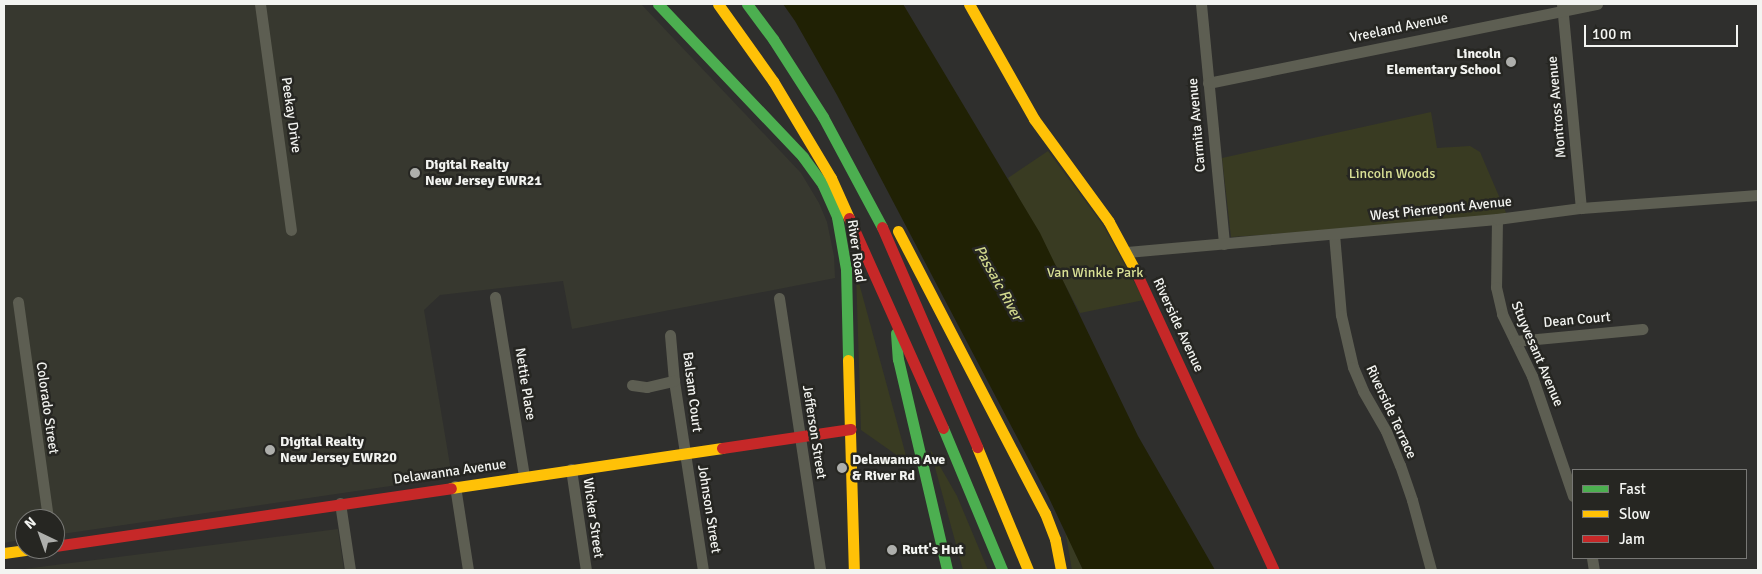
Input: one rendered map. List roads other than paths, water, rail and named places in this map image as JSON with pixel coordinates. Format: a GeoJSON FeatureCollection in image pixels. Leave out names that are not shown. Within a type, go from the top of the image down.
{"type":"FeatureCollection","features":[{"type":"Feature","properties":{"kind":"main road","name":"River Road"},"geometry":{"type":"LineString","coordinates":[[658,4],[774,125],[811,167],[830,198],[842,238],[846,287],[854,570]]}},
{"type":"Feature","properties":{"kind":"main road"},"geometry":{"type":"LineString","coordinates":[[718,4],[758,57],[822,161],[895,318],[1002,570]]}},
{"type":"Feature","properties":{"kind":"main road"},"geometry":{"type":"LineString","coordinates":[[747,4],[773,39]]}},
{"type":"Feature","properties":{"kind":"main road"},"geometry":{"type":"LineString","coordinates":[[752,4],[813,101],[877,195],[1049,521],[1058,548],[1061,570]]}},
{"type":"Feature","properties":{"kind":"main road","name":"Riverside Avenue"},"geometry":{"type":"LineString","coordinates":[[970,4],[1034,119],[1109,222],[1127,252],[1274,570]]}},
{"type":"Feature","properties":{"kind":"main road"},"geometry":{"type":"LineString","coordinates":[[813,101],[851,166],[893,250],[1028,570]]}},
{"type":"Feature","properties":{"kind":"main road"},"geometry":{"type":"LineString","coordinates":[[895,318],[898,359],[947,570]]}},
{"type":"Feature","properties":{"kind":"main road","name":"Delawanna Avenue"},"geometry":{"type":"LineString","coordinates":[[65,544],[850,429]]}},
{"type":"Feature","properties":{"kind":"main road"},"geometry":{"type":"LineString","coordinates":[[929,486],[953,570]]}},
{"type":"Feature","properties":{"kind":"street","name":"Peekay Drive"},"geometry":{"type":"LineString","coordinates":[[260,4],[291,230]]}},
{"type":"Feature","properties":{"kind":"street","name":"Carmita Avenue"},"geometry":{"type":"LineString","coordinates":[[1202,4],[1224,244]]}},
{"type":"Feature","properties":{"kind":"street","name":"Vreeland Avenue"},"geometry":{"type":"LineString","coordinates":[[1208,83],[1562,6],[1597,4]]}},
{"type":"Feature","properties":{"kind":"street","name":"Montross Avenue"},"geometry":{"type":"LineString","coordinates":[[1562,6],[1581,208]]}},
{"type":"Feature","properties":{"kind":"street","name":"West Pierrepont Avenue"},"geometry":{"type":"LineString","coordinates":[[1127,252],[1498,219],[1581,208],[1758,195]]}},
{"type":"Feature","properties":{"kind":"street","name":"Stuyvesant Avenue"},"geometry":{"type":"LineString","coordinates":[[1498,219],[1497,295],[1505,322],[1516,341],[1542,402],[1572,493]]}},
{"type":"Feature","properties":{"kind":"street","name":"Riverside Terrace"},"geometry":{"type":"LineString","coordinates":[[1334,234],[1342,315],[1353,367],[1363,391],[1386,431],[1400,465],[1412,500],[1431,570]]}},
{"type":"Feature","properties":{"kind":"street","name":"Nettie Place"},"geometry":{"type":"LineString","coordinates":[[496,297],[524,476]]}},
{"type":"Feature","properties":{"kind":"street","name":"Jefferson Street"},"geometry":{"type":"LineString","coordinates":[[779,298],[820,570]]}},
{"type":"Feature","properties":{"kind":"street","name":"Colorado Street"},"geometry":{"type":"LineString","coordinates":[[18,302],[47,509]]}},
{"type":"Feature","properties":{"kind":"street","name":"Dean Court"},"geometry":{"type":"LineString","coordinates":[[1516,341],[1642,329]]}},
{"type":"Feature","properties":{"kind":"street","name":"Balsam Court"},"geometry":{"type":"LineString","coordinates":[[670,335],[674,381],[685,452]]}},
{"type":"Feature","properties":{"kind":"street"},"geometry":{"type":"LineString","coordinates":[[632,385],[647,387],[674,381]]}},
{"type":"Feature","properties":{"kind":"street","name":"Johnson Street"},"geometry":{"type":"LineString","coordinates":[[685,452],[703,570]]}},
{"type":"Feature","properties":{"kind":"street","name":"Wicker Street"},"geometry":{"type":"LineString","coordinates":[[571,470],[586,570]]}},
{"type":"Feature","properties":{"kind":"street"},"geometry":{"type":"LineString","coordinates":[[454,486],[468,570]]}},
{"type":"Feature","properties":{"kind":"street"},"geometry":{"type":"LineString","coordinates":[[340,503],[350,570]]}},
{"type":"Feature","properties":{"kind":"water","name":"Passaic River"},"geometry":{"type":"Polygon","coordinates":[[[783,4],[903,4],[1040,233],[1138,436],[1215,570],[1083,570],[1048,496],[837,95],[795,21],[783,4]]]}},
{"type":"Feature","properties":{"kind":"place","name":"Lincoln Elementary School"},"geometry":{"type":"Point","coordinates":[1511,62]}},
{"type":"Feature","properties":{"kind":"place","name":"Digital Realty New Jersey EWR21"},"geometry":{"type":"Point","coordinates":[415,173]}},
{"type":"Feature","properties":{"kind":"place","name":"Digital Realty New Jersey EWR20"},"geometry":{"type":"Point","coordinates":[270,450]}},
{"type":"Feature","properties":{"kind":"place","name":"Delawanna Ave & River Rd"},"geometry":{"type":"Point","coordinates":[842,468]}},
{"type":"Feature","properties":{"kind":"place","name":"Rutt's Hut"},"geometry":{"type":"Point","coordinates":[892,550]}},
{"type":"Feature","properties":{"kind":"park label","name":"Lincoln Woods"},"geometry":{"type":"Point","coordinates":[1392,174]}},
{"type":"Feature","properties":{"kind":"park label","name":"Van Winkle Park"},"geometry":{"type":"Point","coordinates":[1095,273]}}]}
